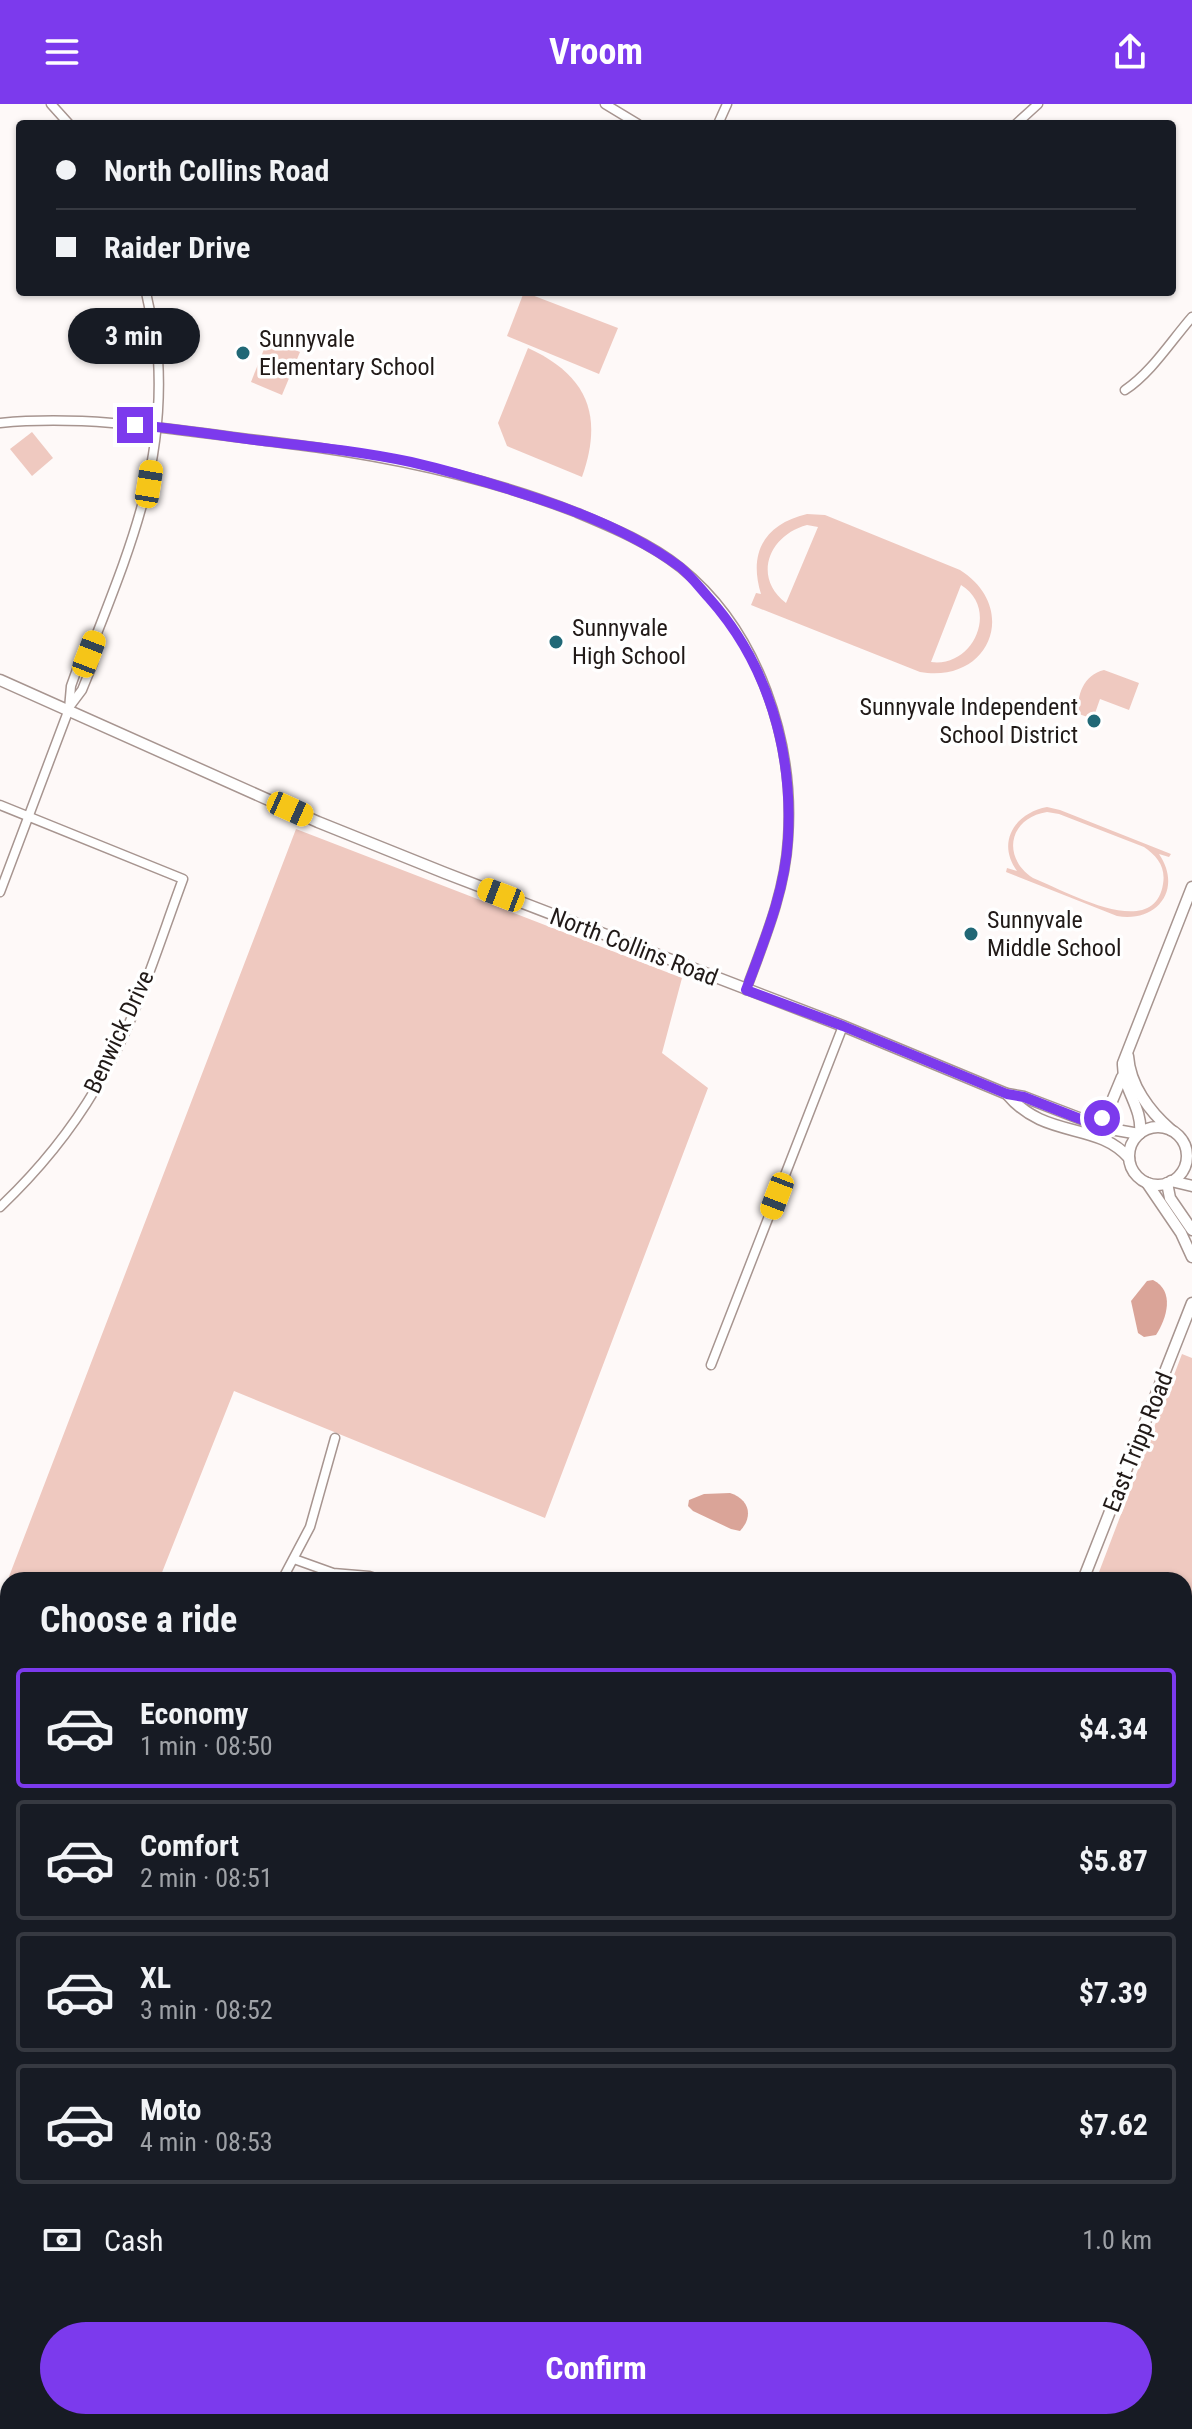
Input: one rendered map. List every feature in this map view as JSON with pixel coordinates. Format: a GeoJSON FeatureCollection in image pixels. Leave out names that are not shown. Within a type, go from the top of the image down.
{"type":"FeatureCollection","features":[{"type":"Feature","properties":{"kind":"street"},"geometry":{"type":"LineString","coordinates":[[51,104],[65,120]]}},
{"type":"Feature","properties":{"kind":"street"},"geometry":{"type":"LineString","coordinates":[[605,104],[631,120]]}},
{"type":"Feature","properties":{"kind":"street"},"geometry":{"type":"LineString","coordinates":[[1020,120],[1038,104]]}},
{"type":"Feature","properties":{"kind":"street"},"geometry":{"type":"LineString","coordinates":[[0,892],[69,709],[82,690],[93,663],[89,654],[148,492],[158,427],[158,357],[147,296]]}},
{"type":"Feature","properties":{"kind":"street"},"geometry":{"type":"LineString","coordinates":[[1125,390],[1142,378],[1192,317]]}},
{"type":"Feature","properties":{"kind":"street"},"geometry":{"type":"LineString","coordinates":[[0,423],[46,419],[158,427],[410,462],[500,486],[558,506],[625,533],[681,568],[723,613],[746,647],[766,686],[785,762],[788,840],[783,876],[775,911],[746,990]]}},
{"type":"Feature","properties":{"kind":"street","name":"North Collins Road"},"geometry":{"type":"LineString","coordinates":[[0,680],[318,822],[843,1026],[1007,1094],[1024,1097],[1093,1124],[1140,1134]]}},
{"type":"Feature","properties":{"kind":"street"},"geometry":{"type":"LineString","coordinates":[[0,805],[29,817]]}},
{"type":"Feature","properties":{"kind":"street","name":"Benwick Drive"},"geometry":{"type":"LineString","coordinates":[[0,1207],[45,1160],[97,1087],[127,1027],[183,879],[29,817]]}},
{"type":"Feature","properties":{"kind":"street"},"geometry":{"type":"LineString","coordinates":[[1093,1124],[1107,1113],[1122,1077],[1129,1042],[1192,887]]}},
{"type":"Feature","properties":{"kind":"street"},"geometry":{"type":"LineString","coordinates":[[711,1365],[843,1026]]}},
{"type":"Feature","properties":{"kind":"street"},"geometry":{"type":"LineString","coordinates":[[1129,1042],[1128,1064],[1138,1089],[1154,1113],[1184,1144],[1189,1157],[1183,1170],[1169,1182],[1166,1190],[1192,1230]]}},
{"type":"Feature","properties":{"kind":"street"},"geometry":{"type":"LineString","coordinates":[[1122,1077],[1136,1108],[1140,1134]]}},
{"type":"Feature","properties":{"kind":"street","name":"North Collins Road"},"geometry":{"type":"LineString","coordinates":[[1007,1094],[1026,1114],[1048,1124],[1104,1140],[1129,1158]]}},
{"type":"Feature","properties":{"kind":"street"},"geometry":{"type":"LineString","coordinates":[[1172,1131],[1155,1127],[1140,1134],[1133,1141],[1129,1158],[1134,1173],[1147,1183],[1173,1221],[1192,1257]]}},
{"type":"Feature","properties":{"kind":"street"},"geometry":{"type":"LineString","coordinates":[[1147,1183],[1169,1182],[1192,1186]]}},
{"type":"Feature","properties":{"kind":"street","name":"East Tripp Road"},"geometry":{"type":"LineString","coordinates":[[1086,1572],[1192,1303]]}},
{"type":"Feature","properties":{"kind":"street"},"geometry":{"type":"LineString","coordinates":[[287,1572],[310,1527],[335,1438]]}},
{"type":"Feature","properties":{"kind":"street"},"geometry":{"type":"LineString","coordinates":[[294,1559],[330,1572]]}},
{"type":"Feature","properties":{"kind":"shaded area"},"geometry":{"type":"Polygon","coordinates":[[[522,296],[534,296],[618,328],[599,374],[507,336],[522,296]]]}},
{"type":"Feature","properties":{"kind":"shaded area"},"geometry":{"type":"Polygon","coordinates":[[[268,339],[300,352],[282,395],[251,382],[268,339]]]}},
{"type":"Feature","properties":{"kind":"shaded area"},"geometry":{"type":"Polygon","coordinates":[[[528,348],[564,371],[577,384],[585,399],[591,434],[582,477],[507,446],[498,423],[528,348]]]}},
{"type":"Feature","properties":{"kind":"shaded area"},"geometry":{"type":"Polygon","coordinates":[[[32,432],[53,458],[32,476],[10,449],[32,432]]]}},
{"type":"Feature","properties":{"kind":"shaded area"},"geometry":{"type":"Polygon","coordinates":[[[807,514],[825,515],[960,570],[978,586],[989,604],[992,622],[989,640],[979,655],[964,666],[944,673],[920,672],[751,605],[756,593],[761,594],[757,565],[763,542],[780,525],[807,514]],[[807,525],[783,538],[770,558],[770,581],[786,603],[818,527],[807,525]],[[961,585],[931,662],[959,656],[976,635],[980,621],[979,608],[973,595],[961,585]]]}},
{"type":"Feature","properties":{"kind":"shaded area"},"geometry":{"type":"Polygon","coordinates":[[[1104,670],[1139,683],[1129,710],[1100,699],[1093,719],[1079,714],[1083,687],[1091,676],[1104,670]]]}},
{"type":"Feature","properties":{"kind":"shaded area"},"geometry":{"type":"Polygon","coordinates":[[[1047,807],[1060,810],[1171,854],[1169,857],[1159,854],[1168,879],[1162,901],[1144,914],[1117,916],[1006,872],[1007,868],[1017,871],[1008,850],[1012,830],[1026,815],[1047,807]],[[1047,812],[1034,816],[1017,830],[1013,849],[1016,860],[1033,878],[1106,908],[1143,910],[1156,901],[1164,878],[1160,862],[1153,854],[1144,847],[1047,812]]]}},
{"type":"Feature","properties":{"kind":"shaded area"},"geometry":{"type":"Polygon","coordinates":[[[296,829],[682,978],[662,1053],[708,1088],[545,1518],[234,1391],[162,1572],[11,1572],[296,829]]]}},
{"type":"Feature","properties":{"kind":"shaded area"},"geometry":{"type":"Polygon","coordinates":[[[1153,1280],[1160,1285],[1167,1298],[1166,1313],[1156,1335],[1144,1337],[1138,1333],[1131,1301],[1147,1281],[1153,1280]]]}},
{"type":"Feature","properties":{"kind":"shaded area"},"geometry":{"type":"Polygon","coordinates":[[[1182,1354],[1192,1358],[1192,1572],[1099,1572],[1182,1354]]]}},
{"type":"Feature","properties":{"kind":"shaded area"},"geometry":{"type":"Polygon","coordinates":[[[730,1493],[742,1499],[747,1509],[747,1520],[740,1531],[688,1506],[689,1500],[704,1494],[730,1493]]]}},
{"type":"Feature","properties":{"kind":"place","name":"Sunnyvale Elementary School"},"geometry":{"type":"Point","coordinates":[243,353]}},
{"type":"Feature","properties":{"kind":"place","name":"Sunnyvale High School"},"geometry":{"type":"Point","coordinates":[556,642]}},
{"type":"Feature","properties":{"kind":"place","name":"Sunnyvale Independent School District"},"geometry":{"type":"Point","coordinates":[1094,721]}},
{"type":"Feature","properties":{"kind":"place","name":"Sunnyvale Middle School"},"geometry":{"type":"Point","coordinates":[971,934]}},
{"type":"Feature","properties":{"kind":"route"},"geometry":{"type":"LineString","coordinates":[[135,425],[410,462],[500,486],[594,519],[625,533],[681,568],[723,613],[746,647],[766,686],[785,762],[788,840],[783,876],[775,911],[746,990],[843,1026],[1007,1094],[1024,1097],[1093,1124],[1102,1118]]}}]}
